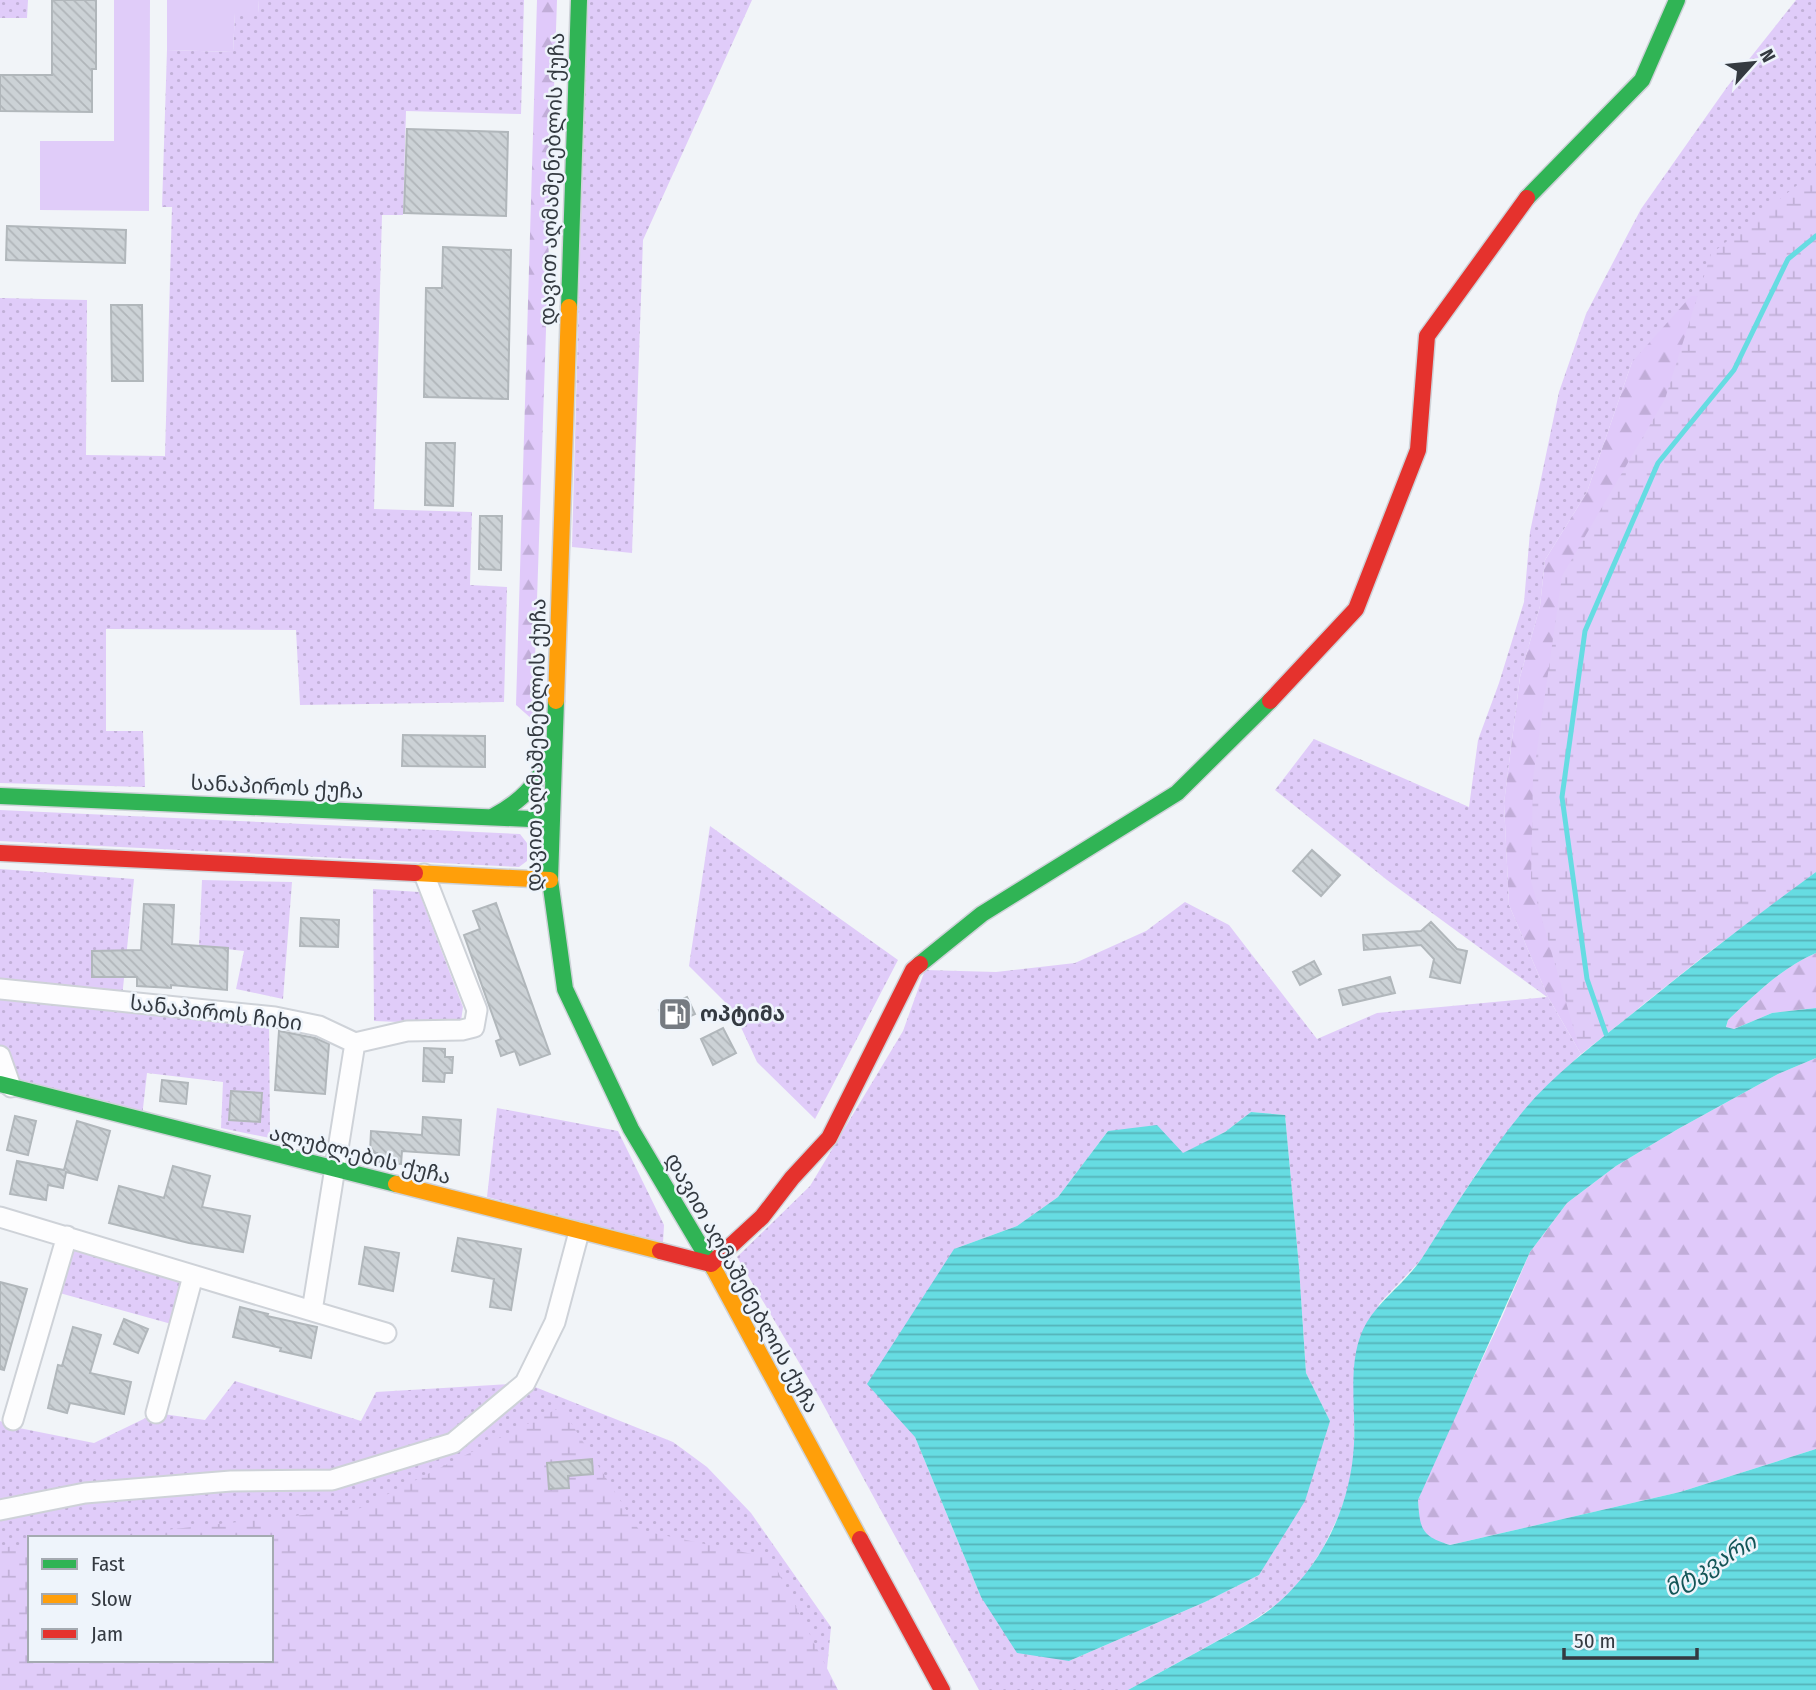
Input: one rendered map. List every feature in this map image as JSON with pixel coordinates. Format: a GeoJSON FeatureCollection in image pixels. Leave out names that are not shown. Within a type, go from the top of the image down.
{"type":"FeatureCollection","features":[{"type":"Feature","properties":{"kind":"main road","name":"დავით აღმაშენებლის ქუჩა"},"geometry":{"type":"LineString","coordinates":[[579,0],[550,880],[565,989],[631,1129],[711,1264],[942,1690]]}},
{"type":"Feature","properties":{"kind":"main road"},"geometry":{"type":"LineString","coordinates":[[711,1264],[762,1217],[792,1178],[829,1138],[913,970],[982,914],[1177,793],[1258,714],[1356,609],[1418,450],[1427,336],[1526,199],[1642,80],[1677,0]]}},
{"type":"Feature","properties":{"kind":"main road"},"geometry":{"type":"LineString","coordinates":[[491,817],[520,802],[542,777],[554,746]]}},
{"type":"Feature","properties":{"kind":"main road","name":"სანაპიროს ქუჩა"},"geometry":{"type":"LineString","coordinates":[[0,796],[552,820]]}},
{"type":"Feature","properties":{"kind":"main road"},"geometry":{"type":"LineString","coordinates":[[0,853],[550,880]]}},
{"type":"Feature","properties":{"kind":"main road","name":"ალუბლების ქუჩა"},"geometry":{"type":"LineString","coordinates":[[6,1085],[711,1264]]}},
{"type":"Feature","properties":{"kind":"street"},"geometry":{"type":"LineString","coordinates":[[312,1311],[355,1043],[407,1031],[462,1030],[474,1027],[477,1010],[424,874]]}},
{"type":"Feature","properties":{"kind":"street","name":"სანაპიროს ჩიხი"},"geometry":{"type":"LineString","coordinates":[[0,989],[275,1017],[319,1026],[355,1043]]}},
{"type":"Feature","properties":{"kind":"street"},"geometry":{"type":"LineString","coordinates":[[0,1056],[6,1085]]}},
{"type":"Feature","properties":{"kind":"street"},"geometry":{"type":"LineString","coordinates":[[0,1217],[386,1333]]}},
{"type":"Feature","properties":{"kind":"street"},"geometry":{"type":"LineString","coordinates":[[0,1510],[85,1493],[231,1481],[332,1480],[453,1443],[525,1383],[555,1322],[579,1232]]}},
{"type":"Feature","properties":{"kind":"street"},"geometry":{"type":"LineString","coordinates":[[13,1420],[67,1236]]}},
{"type":"Feature","properties":{"kind":"street"},"geometry":{"type":"LineString","coordinates":[[156,1413],[193,1276]]}},
{"type":"Feature","properties":{"kind":"green space"},"geometry":{"type":"Polygon","coordinates":[[[0,0],[28,0],[27,18],[0,18],[0,0]]]}},
{"type":"Feature","properties":{"kind":"green space"},"geometry":{"type":"Polygon","coordinates":[[[114,0],[150,0],[149,211],[40,210],[40,141],[114,141],[114,0]]]}},
{"type":"Feature","properties":{"kind":"green space"},"geometry":{"type":"Polygon","coordinates":[[[167,0],[259,0],[258,13],[235,13],[233,52],[167,50],[167,0]]]}},
{"type":"Feature","properties":{"kind":"green space"},"geometry":{"type":"Polygon","coordinates":[[[259,0],[524,0],[521,114],[406,111],[403,215],[382,215],[374,509],[472,512],[470,585],[507,587],[504,702],[300,705],[296,630],[106,629],[106,731],[143,731],[145,787],[0,783],[0,298],[87,300],[86,455],[165,456],[172,207],[162,207],[167,50],[233,52],[235,12],[258,13],[259,0]]]}},
{"type":"Feature","properties":{"kind":"green space"},"geometry":{"type":"Polygon","coordinates":[[[537,0],[557,0],[533,720],[516,705],[537,0]]]}},
{"type":"Feature","properties":{"kind":"green space"},"geometry":{"type":"Polygon","coordinates":[[[587,0],[752,0],[643,240],[632,553],[572,547],[587,0]]]}},
{"type":"Feature","properties":{"kind":"green space"},"geometry":{"type":"Polygon","coordinates":[[[1796,0],[1816,0],[1816,297],[1632,362],[1587,492],[1545,560],[1540,606],[1520,677],[1504,803],[1509,905],[1548,997],[1581,1054],[1525,1109],[1478,1171],[1420,1261],[1379,1304],[1354,1404],[1354,1458],[1349,1486],[1323,1548],[1303,1579],[1277,1604],[1248,1624],[1128,1690],[979,1690],[818,1395],[737,1257],[810,1186],[903,1031],[925,970],[996,972],[1075,963],[1146,931],[1185,902],[1229,925],[1317,1039],[1377,1013],[1547,997],[1387,880],[1275,790],[1314,739],[1469,807],[1478,740],[1524,602],[1530,532],[1559,392],[1586,314],[1641,209],[1727,87],[1796,0]],[[1251,1112],[1225,1132],[1183,1154],[1108,1131],[1058,1197],[1017,1226],[954,1249],[915,1437],[981,1597],[1069,1661],[1205,1602],[1259,1575],[1330,1421],[1306,1373],[1285,1115],[1251,1112]]]}},
{"type":"Feature","properties":{"kind":"green space"},"geometry":{"type":"Polygon","coordinates":[[[1816,170],[1816,872],[1704,956],[1581,1054],[1531,881],[1533,778],[1562,576],[1665,399],[1711,254],[1816,170]]]}},
{"type":"Feature","properties":{"kind":"green space"},"geometry":{"type":"Polygon","coordinates":[[[1691,296],[1816,297],[1638,1009],[1581,1054],[1548,997],[1509,905],[1504,803],[1520,677],[1540,606],[1545,560],[1587,492],[1632,362],[1691,296]]]}},
{"type":"Feature","properties":{"kind":"green space"},"geometry":{"type":"Polygon","coordinates":[[[0,810],[520,834],[527,843],[527,861],[519,867],[0,841],[0,810]]]}},
{"type":"Feature","properties":{"kind":"green space"},"geometry":{"type":"Polygon","coordinates":[[[710,826],[898,960],[815,1119],[757,1062],[733,1010],[689,966],[710,826]]]}},
{"type":"Feature","properties":{"kind":"green space"},"geometry":{"type":"Polygon","coordinates":[[[0,869],[134,879],[122,998],[0,987],[0,869]]]}},
{"type":"Feature","properties":{"kind":"green space"},"geometry":{"type":"Polygon","coordinates":[[[202,880],[292,882],[283,999],[236,989],[244,951],[199,946],[202,880]]]}},
{"type":"Feature","properties":{"kind":"green space"},"geometry":{"type":"Polygon","coordinates":[[[373,889],[419,892],[463,1007],[461,1021],[451,1024],[374,1021],[373,889]]]}},
{"type":"Feature","properties":{"kind":"green space"},"geometry":{"type":"Polygon","coordinates":[[[1816,953],[1816,1008],[1772,1013],[1734,1029],[1726,1028],[1728,1020],[1769,983],[1791,966],[1816,953]]]}},
{"type":"Feature","properties":{"kind":"green space"},"geometry":{"type":"Polygon","coordinates":[[[0,993],[269,1022],[270,1138],[221,1128],[223,1082],[147,1073],[142,1117],[15,1086],[0,1046],[0,993]]]}},
{"type":"Feature","properties":{"kind":"green space"},"geometry":{"type":"Polygon","coordinates":[[[1816,1058],[1816,1449],[1680,1492],[1450,1545],[1430,1539],[1419,1524],[1418,1500],[1530,1252],[1567,1203],[1616,1166],[1678,1129],[1778,1074],[1816,1058]]]}},
{"type":"Feature","properties":{"kind":"green space"},"geometry":{"type":"Polygon","coordinates":[[[497,1108],[618,1131],[664,1225],[663,1243],[487,1197],[497,1108]]]}},
{"type":"Feature","properties":{"kind":"green space"},"geometry":{"type":"Polygon","coordinates":[[[69,1243],[187,1278],[175,1325],[56,1292],[69,1243]]]}},
{"type":"Feature","properties":{"kind":"green space"},"geometry":{"type":"Polygon","coordinates":[[[235,1381],[361,1421],[376,1392],[525,1383],[673,1442],[707,1467],[751,1513],[831,1627],[825,1690],[0,1690],[0,1421],[19,1428],[94,1443],[156,1413],[205,1420],[235,1381]]]}},
{"type":"Feature","properties":{"kind":"green space"},"geometry":{"type":"Polygon","coordinates":[[[561,1407],[639,1530],[771,1558],[838,1690],[0,1690],[0,1548],[28,1544],[28,1662],[273,1662],[273,1536],[109,1536],[358,1509],[561,1407]]]}},
{"type":"Feature","properties":{"kind":"water","name":"მტკვარი"},"geometry":{"type":"Polygon","coordinates":[[[1816,872],[1816,953],[1791,966],[1769,983],[1728,1020],[1726,1027],[1734,1029],[1772,1013],[1816,1008],[1816,1058],[1778,1074],[1678,1129],[1616,1166],[1567,1203],[1530,1252],[1418,1500],[1424,1530],[1433,1538],[1450,1545],[1680,1492],[1816,1449],[1816,1690],[1128,1690],[1263,1614],[1295,1586],[1322,1550],[1341,1510],[1352,1466],[1353,1382],[1360,1336],[1373,1313],[1422,1258],[1483,1164],[1524,1110],[1565,1068],[1728,938],[1816,872]]]}},
{"type":"Feature","properties":{"kind":"water"},"geometry":{"type":"Polygon","coordinates":[[[1251,1112],[1285,1115],[1306,1373],[1330,1421],[1305,1501],[1259,1575],[1205,1602],[1069,1661],[1017,1653],[981,1597],[915,1437],[867,1384],[954,1249],[1017,1226],[1058,1197],[1108,1131],[1157,1125],[1183,1153],[1225,1132],[1251,1112]]]}},
{"type":"Feature","properties":{"kind":"building"},"geometry":{"type":"Polygon","coordinates":[[[52,0],[96,0],[96,69],[92,69],[92,112],[0,111],[0,75],[52,75],[52,0]]]}},
{"type":"Feature","properties":{"kind":"building"},"geometry":{"type":"Polygon","coordinates":[[[407,129],[508,132],[506,216],[404,213],[407,129]]]}},
{"type":"Feature","properties":{"kind":"building"},"geometry":{"type":"Polygon","coordinates":[[[7,226],[126,230],[125,263],[6,260],[7,226]]]}},
{"type":"Feature","properties":{"kind":"building"},"geometry":{"type":"Polygon","coordinates":[[[443,247],[511,250],[508,399],[424,397],[426,288],[442,288],[443,247]]]}},
{"type":"Feature","properties":{"kind":"building"},"geometry":{"type":"Polygon","coordinates":[[[111,305],[142,305],[143,381],[112,381],[111,305]]]}},
{"type":"Feature","properties":{"kind":"building"},"geometry":{"type":"Polygon","coordinates":[[[426,443],[455,443],[453,506],[425,505],[426,443]]]}},
{"type":"Feature","properties":{"kind":"building"},"geometry":{"type":"Polygon","coordinates":[[[480,516],[502,516],[501,570],[479,569],[480,516]]]}},
{"type":"Feature","properties":{"kind":"building"},"geometry":{"type":"Polygon","coordinates":[[[403,735],[485,736],[485,767],[402,766],[403,735]]]}},
{"type":"Feature","properties":{"kind":"building"},"geometry":{"type":"Polygon","coordinates":[[[1312,850],[1340,875],[1321,896],[1293,871],[1312,850]]]}},
{"type":"Feature","properties":{"kind":"building"},"geometry":{"type":"Polygon","coordinates":[[[496,903],[550,1054],[520,1065],[515,1051],[501,1056],[496,1041],[501,1039],[464,935],[480,929],[473,911],[496,903]]]}},
{"type":"Feature","properties":{"kind":"building"},"geometry":{"type":"Polygon","coordinates":[[[144,904],[174,905],[172,944],[228,948],[227,990],[171,985],[171,988],[137,986],[137,977],[92,977],[92,951],[141,950],[144,904]]]}},
{"type":"Feature","properties":{"kind":"building"},"geometry":{"type":"Polygon","coordinates":[[[301,918],[339,920],[338,947],[300,946],[301,918]]]}},
{"type":"Feature","properties":{"kind":"building"},"geometry":{"type":"Polygon","coordinates":[[[1431,922],[1457,949],[1467,951],[1460,983],[1430,977],[1434,959],[1421,945],[1364,950],[1363,935],[1421,931],[1431,922]]]}},
{"type":"Feature","properties":{"kind":"building"},"geometry":{"type":"Polygon","coordinates":[[[1314,961],[1321,974],[1300,985],[1293,972],[1314,961]]]}},
{"type":"Feature","properties":{"kind":"building"},"geometry":{"type":"Polygon","coordinates":[[[1390,977],[1395,993],[1343,1005],[1339,990],[1390,977]]]}},
{"type":"Feature","properties":{"kind":"building"},"geometry":{"type":"Polygon","coordinates":[[[687,997],[695,1014],[667,1027],[659,1010],[687,997]]]}},
{"type":"Feature","properties":{"kind":"building"},"geometry":{"type":"Polygon","coordinates":[[[723,1028],[736,1053],[713,1065],[701,1039],[723,1028]]]}},
{"type":"Feature","properties":{"kind":"building"},"geometry":{"type":"Polygon","coordinates":[[[279,1031],[315,1038],[329,1044],[325,1094],[275,1090],[279,1031]]]}},
{"type":"Feature","properties":{"kind":"building"},"geometry":{"type":"Polygon","coordinates":[[[424,1048],[445,1049],[445,1057],[453,1057],[452,1073],[445,1073],[444,1082],[423,1081],[424,1048]]]}},
{"type":"Feature","properties":{"kind":"building"},"geometry":{"type":"Polygon","coordinates":[[[162,1080],[188,1083],[186,1104],[160,1101],[162,1080]]]}},
{"type":"Feature","properties":{"kind":"building"},"geometry":{"type":"Polygon","coordinates":[[[231,1091],[262,1093],[260,1122],[229,1120],[231,1091]]]}},
{"type":"Feature","properties":{"kind":"building"},"geometry":{"type":"Polygon","coordinates":[[[15,1116],[36,1121],[28,1155],[7,1150],[15,1116]]]}},
{"type":"Feature","properties":{"kind":"building"},"geometry":{"type":"Polygon","coordinates":[[[423,1117],[461,1120],[459,1155],[402,1151],[401,1164],[376,1162],[377,1153],[370,1153],[371,1131],[422,1135],[423,1117]]]}},
{"type":"Feature","properties":{"kind":"building"},"geometry":{"type":"Polygon","coordinates":[[[77,1121],[110,1131],[97,1180],[66,1172],[63,1188],[48,1185],[46,1200],[10,1194],[17,1161],[64,1170],[77,1121]]]}},
{"type":"Feature","properties":{"kind":"building"},"geometry":{"type":"Polygon","coordinates":[[[173,1166],[210,1176],[202,1207],[250,1216],[243,1252],[189,1243],[109,1223],[119,1186],[164,1198],[173,1166]]]}},
{"type":"Feature","properties":{"kind":"building"},"geometry":{"type":"Polygon","coordinates":[[[458,1238],[521,1249],[511,1310],[490,1307],[494,1279],[452,1271],[458,1238]]]}},
{"type":"Feature","properties":{"kind":"building"},"geometry":{"type":"Polygon","coordinates":[[[365,1247],[399,1253],[393,1291],[359,1284],[365,1247]]]}},
{"type":"Feature","properties":{"kind":"building"},"geometry":{"type":"Polygon","coordinates":[[[0,1282],[27,1289],[4,1370],[0,1369],[0,1282]]]}},
{"type":"Feature","properties":{"kind":"building"},"geometry":{"type":"Polygon","coordinates":[[[240,1307],[317,1327],[311,1358],[233,1337],[240,1307]]]}},
{"type":"Feature","properties":{"kind":"building"},"geometry":{"type":"Polygon","coordinates":[[[124,1319],[148,1329],[138,1353],[114,1344],[124,1319]]]}},
{"type":"Feature","properties":{"kind":"building"},"geometry":{"type":"Polygon","coordinates":[[[73,1327],[101,1335],[90,1373],[131,1382],[124,1414],[70,1403],[67,1413],[48,1408],[58,1365],[62,1366],[73,1327]]]}},
{"type":"Feature","properties":{"kind":"building"},"geometry":{"type":"Polygon","coordinates":[[[592,1459],[593,1474],[568,1476],[569,1488],[549,1489],[547,1463],[592,1459]]]}},
{"type":"Feature","properties":{"kind":"waterway"},"geometry":{"type":"LineString","coordinates":[[1606,1034],[1587,979],[1562,797],[1585,631],[1658,463],[1734,370],[1788,259],[1816,236]]}},
{"type":"Feature","properties":{"kind":"traffic: fast"},"geometry":{"type":"LineString","coordinates":[[569,307],[579,0]]}},
{"type":"Feature","properties":{"kind":"traffic: fast"},"geometry":{"type":"LineString","coordinates":[[1527,198],[1642,80],[1677,0]]}},
{"type":"Feature","properties":{"kind":"traffic: fast"},"geometry":{"type":"LineString","coordinates":[[556,701],[550,880],[565,989],[631,1129],[714,1269]]}},
{"type":"Feature","properties":{"kind":"traffic: fast"},"geometry":{"type":"LineString","coordinates":[[920,964],[982,914],[1177,793],[1270,701]]}},
{"type":"Feature","properties":{"kind":"traffic: fast"},"geometry":{"type":"LineString","coordinates":[[492,817],[527,792],[550,756]]}},
{"type":"Feature","properties":{"kind":"traffic: fast"},"geometry":{"type":"LineString","coordinates":[[0,796],[552,820]]}},
{"type":"Feature","properties":{"kind":"traffic: fast"},"geometry":{"type":"LineString","coordinates":[[0,1084],[396,1184]]}},
{"type":"Feature","properties":{"kind":"traffic: slow"},"geometry":{"type":"LineString","coordinates":[[556,701],[569,307]]}},
{"type":"Feature","properties":{"kind":"traffic: slow"},"geometry":{"type":"LineString","coordinates":[[415,873],[550,880]]}},
{"type":"Feature","properties":{"kind":"traffic: slow"},"geometry":{"type":"LineString","coordinates":[[396,1184],[660,1251]]}},
{"type":"Feature","properties":{"kind":"traffic: slow"},"geometry":{"type":"LineString","coordinates":[[714,1269],[860,1539]]}},
{"type":"Feature","properties":{"kind":"traffic: jam"},"geometry":{"type":"LineString","coordinates":[[1270,701],[1356,609],[1418,450],[1427,336],[1527,198]]}},
{"type":"Feature","properties":{"kind":"traffic: jam"},"geometry":{"type":"LineString","coordinates":[[0,853],[415,873]]}},
{"type":"Feature","properties":{"kind":"traffic: jam"},"geometry":{"type":"LineString","coordinates":[[660,1251],[711,1264],[762,1217],[792,1178],[829,1138],[913,970],[920,964]]}},
{"type":"Feature","properties":{"kind":"traffic: jam"},"geometry":{"type":"LineString","coordinates":[[860,1539],[942,1690]]}},
{"type":"Feature","properties":{"kind":"place","name":"ოპტიმა"},"geometry":{"type":"Point","coordinates":[675,1014]}}]}
